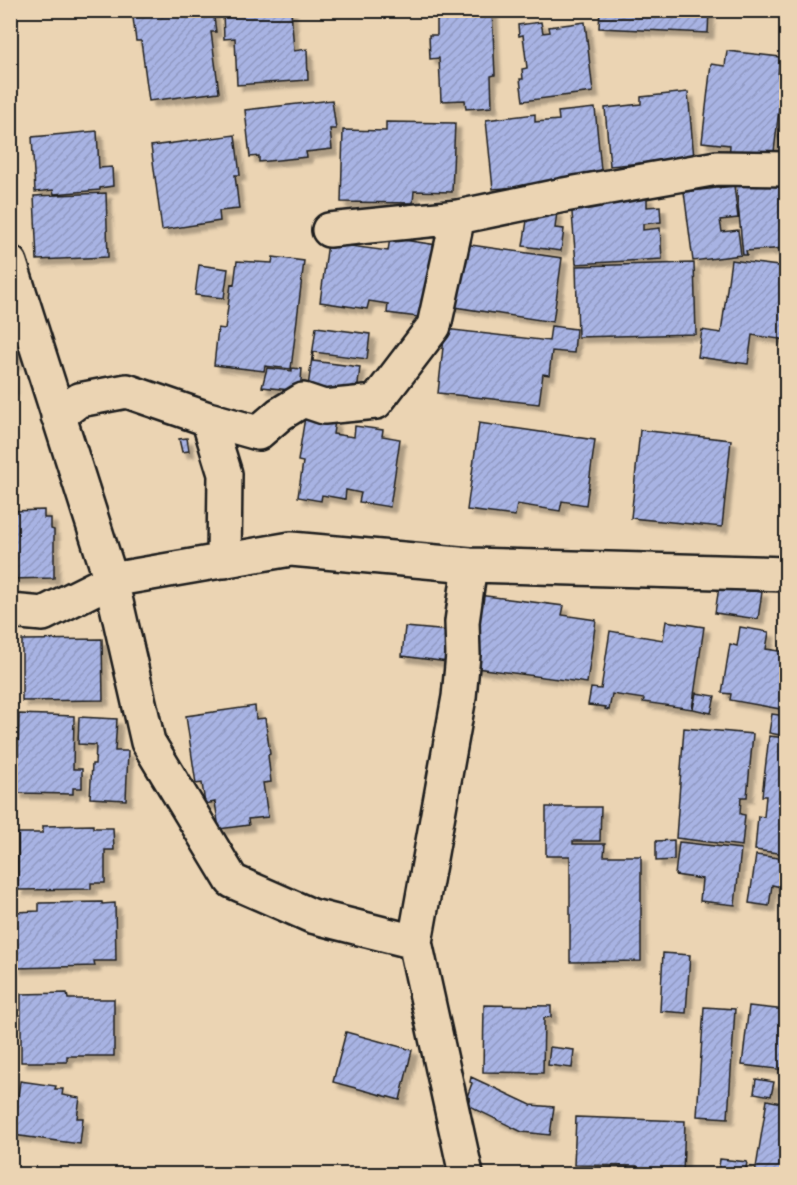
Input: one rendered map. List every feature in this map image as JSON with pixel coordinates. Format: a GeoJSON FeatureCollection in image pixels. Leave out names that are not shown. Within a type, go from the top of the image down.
{"type":"FeatureCollection","features":[{"type":"Feature","properties":{"kind":"street"},"geometry":{"type":"LineString","coordinates":[[329,230],[458,217],[564,195],[717,168],[786,169]]}},
{"type":"Feature","properties":{"kind":"street"},"geometry":{"type":"LineString","coordinates":[[58,416],[79,399],[127,391],[258,433],[280,414],[303,400],[324,407],[376,402],[434,326],[458,217]]}},
{"type":"Feature","properties":{"kind":"street"},"geometry":{"type":"LineString","coordinates":[[10,263],[111,580],[148,742],[232,881],[312,916],[415,942]]}},
{"type":"Feature","properties":{"kind":"street"},"geometry":{"type":"LineString","coordinates":[[208,418],[225,474],[224,561]]}},
{"type":"Feature","properties":{"kind":"street"},"geometry":{"type":"LineString","coordinates":[[10,611],[43,614],[111,580],[291,549],[470,565],[786,574]]}},
{"type":"Feature","properties":{"kind":"street"},"geometry":{"type":"LineString","coordinates":[[466,1174],[415,942],[459,697],[464,655],[462,622],[470,565]]}},
{"type":"Feature","properties":{"kind":"building"},"geometry":{"type":"Polygon","coordinates":[[[132,10],[213,10],[216,32],[211,32],[219,92],[149,101],[141,41],[136,41],[132,10]]]}},
{"type":"Feature","properties":{"kind":"building"},"geometry":{"type":"Polygon","coordinates":[[[291,10],[294,51],[307,49],[308,80],[237,85],[235,38],[224,39],[223,12],[291,10]]]}},
{"type":"Feature","properties":{"kind":"building"},"geometry":{"type":"Polygon","coordinates":[[[458,10],[492,10],[495,75],[491,76],[492,107],[466,109],[465,100],[441,101],[439,58],[430,59],[429,35],[437,35],[437,16],[459,15],[458,10]]]}},
{"type":"Feature","properties":{"kind":"building"},"geometry":{"type":"Polygon","coordinates":[[[600,10],[709,10],[708,33],[599,28],[600,10]]]}},
{"type":"Feature","properties":{"kind":"building"},"geometry":{"type":"Polygon","coordinates":[[[541,22],[543,33],[550,32],[549,27],[585,22],[593,92],[523,101],[520,79],[523,79],[522,69],[527,68],[523,35],[519,36],[518,25],[541,22]]]}},
{"type":"Feature","properties":{"kind":"building"},"geometry":{"type":"Polygon","coordinates":[[[727,51],[780,57],[778,76],[783,76],[773,160],[729,160],[730,145],[702,142],[711,64],[725,66],[727,51]]]}},
{"type":"Feature","properties":{"kind":"building"},"geometry":{"type":"Polygon","coordinates":[[[688,92],[694,158],[610,166],[605,108],[641,104],[641,97],[688,92]]]}},
{"type":"Feature","properties":{"kind":"building"},"geometry":{"type":"Polygon","coordinates":[[[332,100],[336,129],[330,129],[332,149],[306,152],[307,157],[259,162],[259,156],[250,157],[245,110],[332,100]]]}},
{"type":"Feature","properties":{"kind":"building"},"geometry":{"type":"Polygon","coordinates":[[[595,108],[602,180],[516,189],[516,187],[493,189],[486,120],[535,114],[535,122],[559,120],[558,112],[595,108]]]}},
{"type":"Feature","properties":{"kind":"building"},"geometry":{"type":"Polygon","coordinates":[[[786,121],[786,160],[782,160],[779,136],[786,121]]]}},
{"type":"Feature","properties":{"kind":"building"},"geometry":{"type":"Polygon","coordinates":[[[386,122],[455,123],[452,192],[414,191],[413,203],[341,202],[343,130],[386,131],[386,122]]]}},
{"type":"Feature","properties":{"kind":"building"},"geometry":{"type":"Polygon","coordinates":[[[97,131],[99,168],[112,167],[113,186],[100,188],[100,190],[54,194],[53,190],[35,192],[32,137],[97,131]]]}},
{"type":"Feature","properties":{"kind":"building"},"geometry":{"type":"Polygon","coordinates":[[[235,135],[240,175],[235,175],[239,209],[219,211],[220,221],[162,230],[151,146],[235,135]]]}},
{"type":"Feature","properties":{"kind":"building"},"geometry":{"type":"Polygon","coordinates":[[[786,179],[786,248],[746,251],[747,255],[743,255],[736,184],[786,179]]]}},
{"type":"Feature","properties":{"kind":"building"},"geometry":{"type":"Polygon","coordinates":[[[734,186],[738,218],[720,220],[722,232],[738,230],[741,255],[693,261],[684,192],[734,186]]]}},
{"type":"Feature","properties":{"kind":"building"},"geometry":{"type":"Polygon","coordinates":[[[106,193],[108,257],[37,260],[34,196],[106,193]]]}},
{"type":"Feature","properties":{"kind":"building"},"geometry":{"type":"Polygon","coordinates":[[[647,196],[647,207],[660,206],[661,222],[643,224],[643,230],[660,228],[662,259],[576,264],[571,200],[647,196]]]}},
{"type":"Feature","properties":{"kind":"building"},"geometry":{"type":"Polygon","coordinates":[[[529,208],[557,212],[555,228],[564,229],[561,251],[523,246],[529,208]]]}},
{"type":"Feature","properties":{"kind":"building"},"geometry":{"type":"Polygon","coordinates":[[[390,238],[437,245],[426,318],[387,313],[388,304],[369,301],[367,309],[320,302],[328,243],[388,251],[390,238]]]}},
{"type":"Feature","properties":{"kind":"building"},"geometry":{"type":"Polygon","coordinates":[[[457,243],[562,258],[553,322],[448,306],[457,243]]]}},
{"type":"Feature","properties":{"kind":"building"},"geometry":{"type":"Polygon","coordinates":[[[273,257],[304,261],[291,369],[265,366],[264,371],[214,365],[218,328],[225,329],[231,284],[234,285],[237,261],[272,263],[273,257]]]}},
{"type":"Feature","properties":{"kind":"building"},"geometry":{"type":"Polygon","coordinates":[[[731,260],[786,267],[786,340],[752,335],[748,364],[698,357],[702,330],[721,333],[731,260]]]}},
{"type":"Feature","properties":{"kind":"building"},"geometry":{"type":"Polygon","coordinates":[[[694,263],[696,334],[578,337],[576,266],[694,263]]]}},
{"type":"Feature","properties":{"kind":"building"},"geometry":{"type":"Polygon","coordinates":[[[199,265],[228,269],[224,298],[195,295],[199,265]]]}},
{"type":"Feature","properties":{"kind":"building"},"geometry":{"type":"Polygon","coordinates":[[[551,326],[576,329],[574,353],[552,351],[549,375],[543,374],[539,404],[438,393],[445,329],[549,341],[551,326]]]}},
{"type":"Feature","properties":{"kind":"building"},"geometry":{"type":"Polygon","coordinates":[[[316,327],[370,334],[367,359],[314,352],[313,361],[360,367],[357,393],[308,387],[316,327]]]}},
{"type":"Feature","properties":{"kind":"building"},"geometry":{"type":"Polygon","coordinates":[[[10,336],[14,336],[15,364],[11,363],[12,389],[10,390],[10,336]]]}},
{"type":"Feature","properties":{"kind":"building"},"geometry":{"type":"Polygon","coordinates":[[[267,368],[292,371],[292,368],[302,369],[300,391],[262,387],[267,368]]]}},
{"type":"Feature","properties":{"kind":"building"},"geometry":{"type":"Polygon","coordinates":[[[305,417],[335,421],[333,434],[354,437],[355,426],[383,430],[382,436],[400,439],[390,507],[359,502],[361,493],[346,490],[345,499],[322,495],[321,501],[298,497],[303,462],[298,461],[305,417]]]}},
{"type":"Feature","properties":{"kind":"building"},"geometry":{"type":"Polygon","coordinates":[[[479,423],[595,440],[586,505],[562,501],[560,511],[517,504],[515,516],[467,510],[479,423]]]}},
{"type":"Feature","properties":{"kind":"building"},"geometry":{"type":"Polygon","coordinates":[[[640,430],[731,440],[722,527],[631,518],[640,430]]]}},
{"type":"Feature","properties":{"kind":"building"},"geometry":{"type":"Polygon","coordinates":[[[187,438],[189,451],[182,452],[179,439],[187,438]]]}},
{"type":"Feature","properties":{"kind":"building"},"geometry":{"type":"Polygon","coordinates":[[[44,510],[44,518],[51,518],[51,529],[54,530],[54,578],[10,579],[10,511],[44,510]]]}},
{"type":"Feature","properties":{"kind":"building"},"geometry":{"type":"Polygon","coordinates":[[[719,587],[762,592],[758,619],[715,613],[719,587]]]}},
{"type":"Feature","properties":{"kind":"building"},"geometry":{"type":"Polygon","coordinates":[[[478,595],[564,606],[562,615],[596,620],[587,683],[469,667],[478,595]]]}},
{"type":"Feature","properties":{"kind":"building"},"geometry":{"type":"Polygon","coordinates":[[[666,621],[704,627],[692,709],[643,702],[644,699],[612,694],[609,710],[605,709],[606,707],[588,705],[591,688],[601,689],[610,631],[663,640],[666,621]]]}},
{"type":"Feature","properties":{"kind":"building"},"geometry":{"type":"Polygon","coordinates":[[[405,627],[450,631],[456,663],[402,656],[405,627]]]}},
{"type":"Feature","properties":{"kind":"building"},"geometry":{"type":"Polygon","coordinates":[[[740,627],[769,632],[766,649],[786,652],[786,710],[730,700],[731,694],[722,693],[730,644],[737,646],[740,627]]]}},
{"type":"Feature","properties":{"kind":"building"},"geometry":{"type":"Polygon","coordinates":[[[102,639],[103,700],[22,701],[22,640],[102,639]]]}},
{"type":"Feature","properties":{"kind":"building"},"geometry":{"type":"Polygon","coordinates":[[[696,693],[715,696],[711,713],[693,709],[696,693]]]}},
{"type":"Feature","properties":{"kind":"building"},"geometry":{"type":"Polygon","coordinates":[[[255,706],[256,719],[265,718],[270,754],[268,755],[271,782],[263,783],[268,817],[248,819],[249,825],[219,829],[215,802],[205,804],[202,783],[196,784],[186,716],[255,706]]]}},
{"type":"Feature","properties":{"kind":"building"},"geometry":{"type":"Polygon","coordinates":[[[19,714],[74,716],[73,769],[82,769],[82,788],[73,788],[73,794],[17,793],[19,714]]]}},
{"type":"Feature","properties":{"kind":"building"},"geometry":{"type":"Polygon","coordinates":[[[772,714],[786,716],[786,736],[769,733],[772,714]]]}},
{"type":"Feature","properties":{"kind":"building"},"geometry":{"type":"Polygon","coordinates":[[[79,717],[117,719],[115,751],[128,751],[126,800],[90,798],[92,764],[95,764],[96,745],[78,744],[79,717]]]}},
{"type":"Feature","properties":{"kind":"building"},"geometry":{"type":"Polygon","coordinates":[[[684,728],[753,734],[747,797],[741,797],[740,814],[745,815],[742,846],[676,838],[684,728]]]}},
{"type":"Feature","properties":{"kind":"building"},"geometry":{"type":"Polygon","coordinates":[[[769,736],[786,738],[786,854],[755,850],[758,816],[764,817],[766,796],[762,796],[769,736]]]}},
{"type":"Feature","properties":{"kind":"building"},"geometry":{"type":"Polygon","coordinates":[[[546,807],[601,807],[600,841],[573,841],[573,844],[605,844],[604,856],[641,856],[641,961],[570,962],[570,856],[546,856],[546,807]]]}},
{"type":"Feature","properties":{"kind":"building"},"geometry":{"type":"Polygon","coordinates":[[[93,825],[93,828],[113,828],[114,850],[105,850],[105,883],[91,883],[91,889],[18,890],[18,833],[43,833],[43,826],[93,825]]]}},
{"type":"Feature","properties":{"kind":"building"},"geometry":{"type":"Polygon","coordinates":[[[674,840],[674,860],[656,861],[656,841],[674,840]]]}},
{"type":"Feature","properties":{"kind":"building"},"geometry":{"type":"Polygon","coordinates":[[[679,842],[741,849],[735,905],[700,901],[702,879],[675,875],[679,842]]]}},
{"type":"Feature","properties":{"kind":"building"},"geometry":{"type":"Polygon","coordinates":[[[756,855],[786,859],[786,888],[772,885],[769,906],[749,903],[756,855]]]}},
{"type":"Feature","properties":{"kind":"building"},"geometry":{"type":"Polygon","coordinates":[[[786,894],[786,942],[782,942],[786,894]]]}},
{"type":"Feature","properties":{"kind":"building"},"geometry":{"type":"Polygon","coordinates":[[[102,902],[102,904],[115,903],[116,961],[94,961],[95,966],[16,968],[15,912],[39,911],[39,903],[102,902]]]}},
{"type":"Feature","properties":{"kind":"building"},"geometry":{"type":"Polygon","coordinates":[[[663,953],[690,955],[686,1013],[660,1011],[663,953]]]}},
{"type":"Feature","properties":{"kind":"building"},"geometry":{"type":"Polygon","coordinates":[[[67,993],[68,999],[114,999],[114,1056],[67,1056],[67,1062],[21,1062],[21,994],[67,993]]]}},
{"type":"Feature","properties":{"kind":"building"},"geometry":{"type":"Polygon","coordinates":[[[484,1005],[551,1006],[551,1017],[544,1018],[543,1073],[483,1072],[484,1005]]]}},
{"type":"Feature","properties":{"kind":"building"},"geometry":{"type":"Polygon","coordinates":[[[749,1006],[786,1010],[786,1070],[742,1065],[749,1006]]]}},
{"type":"Feature","properties":{"kind":"building"},"geometry":{"type":"Polygon","coordinates":[[[704,1007],[735,1009],[728,1118],[697,1116],[704,1007]]]}},
{"type":"Feature","properties":{"kind":"building"},"geometry":{"type":"Polygon","coordinates":[[[346,1032],[412,1050],[400,1100],[333,1082],[346,1032]]]}},
{"type":"Feature","properties":{"kind":"building"},"geometry":{"type":"Polygon","coordinates":[[[550,1047],[574,1050],[572,1068],[548,1065],[550,1047]]]}},
{"type":"Feature","properties":{"kind":"building"},"geometry":{"type":"Polygon","coordinates":[[[471,1077],[531,1105],[554,1107],[550,1135],[522,1132],[467,1105],[470,1098],[467,1097],[472,1083],[470,1082],[471,1077]]]}},
{"type":"Feature","properties":{"kind":"building"},"geometry":{"type":"Polygon","coordinates":[[[756,1079],[774,1082],[771,1096],[754,1093],[756,1079]]]}},
{"type":"Feature","properties":{"kind":"building"},"geometry":{"type":"Polygon","coordinates":[[[20,1081],[56,1086],[55,1089],[63,1089],[62,1095],[80,1098],[77,1118],[83,1118],[80,1144],[13,1135],[20,1081]]]}},
{"type":"Feature","properties":{"kind":"building"},"geometry":{"type":"Polygon","coordinates":[[[767,1100],[786,1104],[786,1174],[755,1174],[767,1100]]]}},
{"type":"Feature","properties":{"kind":"building"},"geometry":{"type":"Polygon","coordinates":[[[576,1117],[685,1121],[683,1174],[637,1174],[637,1166],[574,1165],[576,1117]]]}},
{"type":"Feature","properties":{"kind":"building"},"geometry":{"type":"Polygon","coordinates":[[[720,1159],[747,1162],[745,1173],[752,1174],[718,1174],[720,1159]]]}}]}
